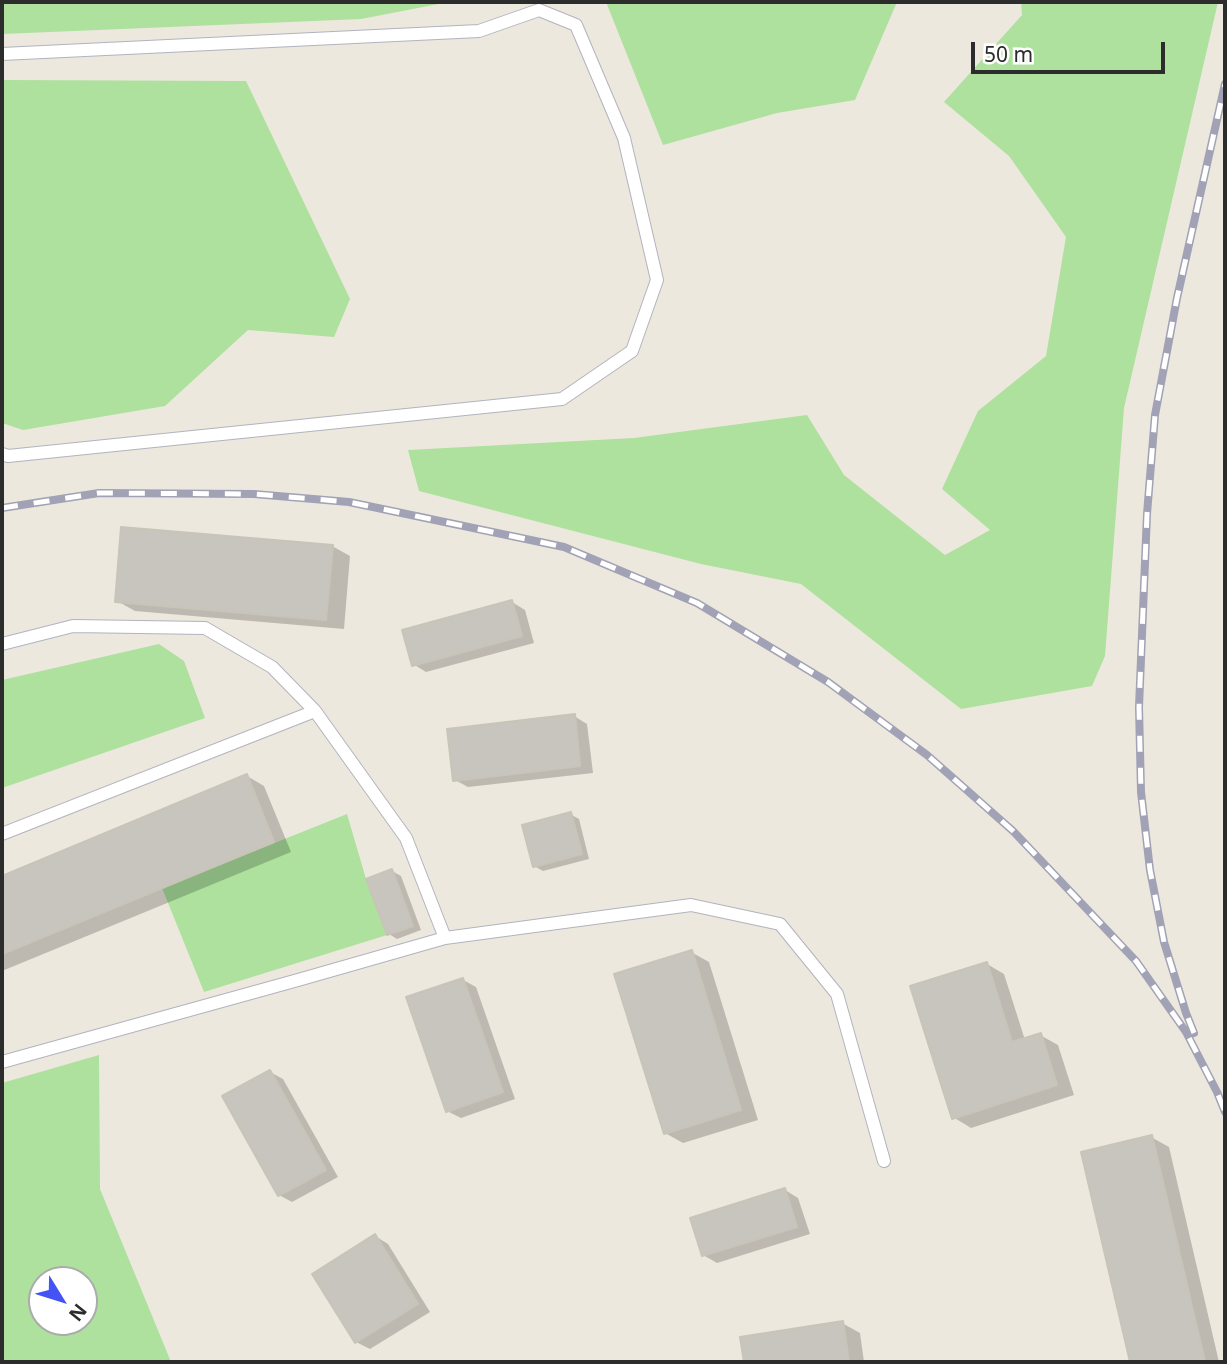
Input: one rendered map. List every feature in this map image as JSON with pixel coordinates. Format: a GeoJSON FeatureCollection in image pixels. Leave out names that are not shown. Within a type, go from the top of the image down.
{"type":"FeatureCollection","features":[{"type":"Feature","properties":{"kind":"lane"},"geometry":{"type":"LineString","coordinates":[[2,54],[479,30],[539,10],[576,25],[624,138],[657,279],[632,351],[562,399],[8,456],[2,454]]}},
{"type":"Feature","properties":{"kind":"lane"},"geometry":{"type":"LineString","coordinates":[[2,644],[73,625],[205,628],[272,667],[314,711],[406,838],[445,938]]}},
{"type":"Feature","properties":{"kind":"lane"},"geometry":{"type":"LineString","coordinates":[[2,834],[314,711]]}},
{"type":"Feature","properties":{"kind":"lane"},"geometry":{"type":"LineString","coordinates":[[2,1062],[445,938],[691,905],[780,924],[837,994],[884,1161]]}},
{"type":"Feature","properties":{"kind":"green space"},"geometry":{"type":"Polygon","coordinates":[[[2,2],[449,2],[361,19],[2,34],[2,2]]]}},
{"type":"Feature","properties":{"kind":"green space"},"geometry":{"type":"Polygon","coordinates":[[[606,2],[897,2],[855,100],[777,113],[663,145],[606,2]]]}},
{"type":"Feature","properties":{"kind":"green space"},"geometry":{"type":"Polygon","coordinates":[[[1021,2],[1218,2],[1124,408],[1105,656],[1092,686],[961,709],[801,584],[701,564],[419,491],[408,450],[634,438],[807,415],[844,475],[945,555],[990,530],[942,489],[978,411],[1046,356],[1066,237],[1009,156],[944,102],[1022,15],[1021,2]]]}},
{"type":"Feature","properties":{"kind":"green space"},"geometry":{"type":"Polygon","coordinates":[[[2,80],[246,81],[350,299],[334,337],[248,330],[165,406],[23,430],[2,423],[2,80]]]}},
{"type":"Feature","properties":{"kind":"green space"},"geometry":{"type":"Polygon","coordinates":[[[159,644],[184,661],[205,718],[2,788],[2,680],[159,644]]]}},
{"type":"Feature","properties":{"kind":"green space"},"geometry":{"type":"Polygon","coordinates":[[[347,814],[366,879],[387,935],[204,992],[162,888],[347,814]]]}},
{"type":"Feature","properties":{"kind":"green space"},"geometry":{"type":"Polygon","coordinates":[[[99,1055],[100,1189],[171,1362],[2,1362],[2,1083],[99,1055]]]}},
{"type":"Feature","properties":{"kind":"building"},"geometry":{"type":"Polygon","coordinates":[[[121,527],[333,545],[326,620],[115,602],[121,527]]]}},
{"type":"Feature","properties":{"kind":"building"},"geometry":{"type":"Polygon","coordinates":[[[512,600],[522,636],[412,666],[402,630],[512,600]]]}},
{"type":"Feature","properties":{"kind":"building"},"geometry":{"type":"Polygon","coordinates":[[[575,714],[580,766],[453,781],[447,729],[575,714]]]}},
{"type":"Feature","properties":{"kind":"building"},"geometry":{"type":"Polygon","coordinates":[[[247,774],[274,842],[2,954],[2,876],[247,774]]]}},
{"type":"Feature","properties":{"kind":"building"},"geometry":{"type":"Polygon","coordinates":[[[571,812],[582,854],[533,867],[522,825],[571,812]]]}},
{"type":"Feature","properties":{"kind":"building"},"geometry":{"type":"Polygon","coordinates":[[[392,869],[413,926],[387,935],[366,879],[392,869]]]}},
{"type":"Feature","properties":{"kind":"building"},"geometry":{"type":"Polygon","coordinates":[[[692,950],[741,1110],[664,1134],[614,974],[692,950]]]}},
{"type":"Feature","properties":{"kind":"building"},"geometry":{"type":"Polygon","coordinates":[[[987,962],[1012,1042],[1041,1033],[1057,1085],[952,1119],[910,986],[987,962]]]}},
{"type":"Feature","properties":{"kind":"building"},"geometry":{"type":"Polygon","coordinates":[[[463,978],[503,1092],[446,1112],[406,997],[463,978]]]}},
{"type":"Feature","properties":{"kind":"building"},"geometry":{"type":"Polygon","coordinates":[[[270,1070],[326,1170],[278,1196],[222,1096],[270,1070]]]}},
{"type":"Feature","properties":{"kind":"building"},"geometry":{"type":"Polygon","coordinates":[[[1152,1135],[1205,1362],[1130,1362],[1081,1152],[1152,1135]]]}},
{"type":"Feature","properties":{"kind":"building"},"geometry":{"type":"Polygon","coordinates":[[[785,1188],[797,1227],[702,1256],[690,1218],[785,1188]]]}},
{"type":"Feature","properties":{"kind":"building"},"geometry":{"type":"Polygon","coordinates":[[[375,1234],[418,1304],[355,1343],[312,1274],[375,1234]]]}},
{"type":"Feature","properties":{"kind":"building"},"geometry":{"type":"Polygon","coordinates":[[[843,1321],[849,1362],[744,1362],[740,1337],[843,1321]]]}},
{"type":"Feature","properties":{"kind":"railway"},"geometry":{"type":"LineString","coordinates":[[1194,1033],[1164,942],[1150,870],[1141,792],[1139,707],[1147,514],[1155,415],[1177,298],[1225,84]]}},
{"type":"Feature","properties":{"kind":"railway"},"geometry":{"type":"LineString","coordinates":[[2,508],[99,493],[254,494],[349,502],[564,547],[697,603],[828,682],[927,755],[1013,831],[1136,961],[1186,1032],[1225,1112]]}}]}
